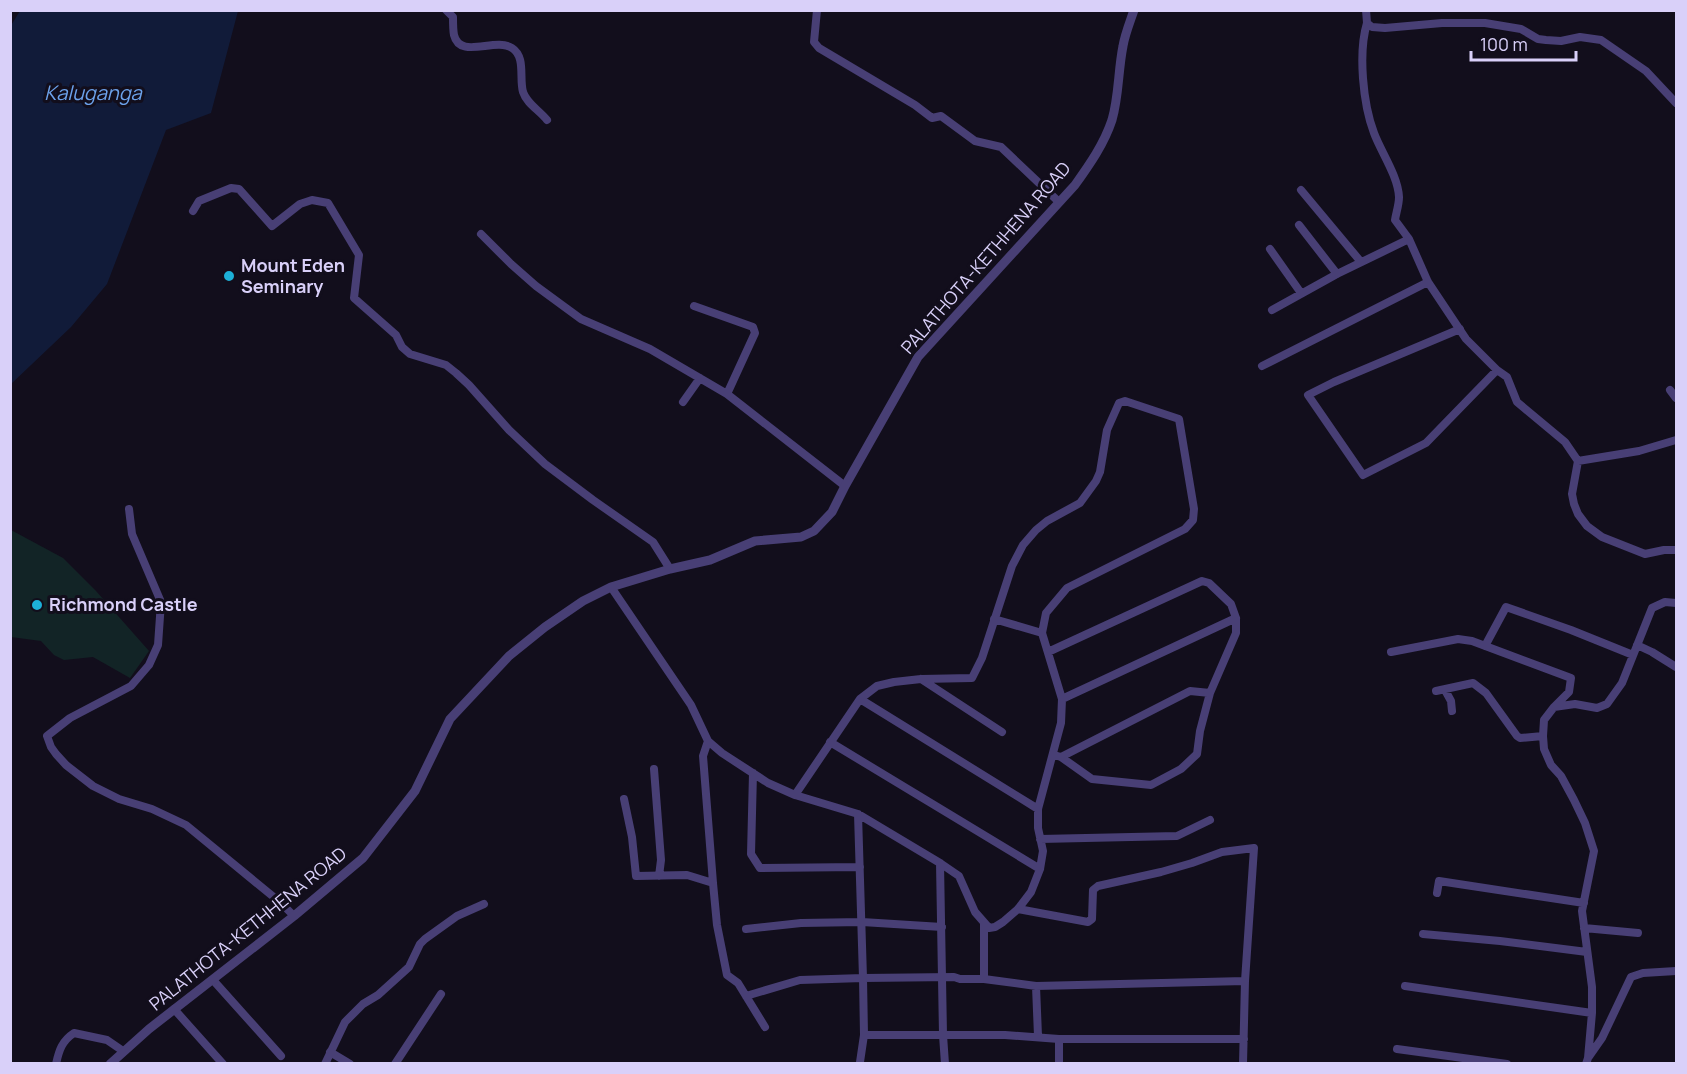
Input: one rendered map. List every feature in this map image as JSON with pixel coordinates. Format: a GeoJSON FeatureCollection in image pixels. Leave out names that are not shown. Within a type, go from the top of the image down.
{"type":"FeatureCollection","features":[{"type":"Feature","properties":{"kind":"street"},"geometry":{"type":"LineString","coordinates":[[446,10],[453,17],[455,37],[462,46],[477,48],[500,44],[515,51],[520,59],[521,84],[524,94],[547,120]]}},
{"type":"Feature","properties":{"kind":"street"},"geometry":{"type":"LineString","coordinates":[[817,10],[814,42],[819,48],[915,105],[932,118],[941,116],[975,141],[1001,147],[1059,202]]}},
{"type":"Feature","properties":{"kind":"street","name":"PALATHOTA-KETHHENA ROAD"},"geometry":{"type":"LineString","coordinates":[[110,1064],[174,1009],[294,916],[363,858],[415,791],[450,719],[509,656],[544,627],[583,601],[611,587],[670,569],[710,560],[755,541],[801,537],[814,531],[832,512],[918,357],[1075,185],[1090,164],[1111,121],[1116,104],[1123,45],[1134,10]]}},
{"type":"Feature","properties":{"kind":"street"},"geometry":{"type":"LineString","coordinates":[[1366,10],[1367,23],[1363,36],[1361,62],[1368,114],[1373,132],[1396,182],[1399,198],[1395,220],[1409,239],[1428,282],[1466,339],[1507,377],[1517,402],[1565,442],[1578,461],[1572,494],[1578,514],[1587,526],[1602,537],[1645,554],[1677,550]]}},
{"type":"Feature","properties":{"kind":"street"},"geometry":{"type":"LineString","coordinates":[[1367,23],[1372,27],[1385,28],[1442,23],[1485,23],[1521,29],[1538,39],[1561,40],[1580,37],[1601,40],[1646,70],[1677,103]]}},
{"type":"Feature","properties":{"kind":"street"},"geometry":{"type":"LineString","coordinates":[[193,211],[199,201],[231,188],[239,189],[272,226],[300,204],[312,200],[327,203],[359,255],[354,298],[396,335],[402,347],[410,354],[446,365],[456,373],[544,464],[653,542],[670,569]]}},
{"type":"Feature","properties":{"kind":"street"},"geometry":{"type":"LineString","coordinates":[[1301,190],[1361,262]]}},
{"type":"Feature","properties":{"kind":"street"},"geometry":{"type":"LineString","coordinates":[[1299,225],[1337,274]]}},
{"type":"Feature","properties":{"kind":"street"},"geometry":{"type":"LineString","coordinates":[[481,234],[536,286],[581,319],[650,349],[726,394],[845,486]]}},
{"type":"Feature","properties":{"kind":"street"},"geometry":{"type":"LineString","coordinates":[[1272,310],[1337,274],[1409,239]]}},
{"type":"Feature","properties":{"kind":"street"},"geometry":{"type":"LineString","coordinates":[[1270,249],[1301,293]]}},
{"type":"Feature","properties":{"kind":"street"},"geometry":{"type":"LineString","coordinates":[[1262,366],[1428,282]]}},
{"type":"Feature","properties":{"kind":"street"},"geometry":{"type":"LineString","coordinates":[[694,306],[753,327],[755,333],[726,394]]}},
{"type":"Feature","properties":{"kind":"street"},"geometry":{"type":"LineString","coordinates":[[1460,329],[1308,395],[1363,475],[1426,442],[1497,370]]}},
{"type":"Feature","properties":{"kind":"street"},"geometry":{"type":"LineString","coordinates":[[683,402],[700,378]]}},
{"type":"Feature","properties":{"kind":"street"},"geometry":{"type":"LineString","coordinates":[[1670,390],[1677,398]]}},
{"type":"Feature","properties":{"kind":"street"},"geometry":{"type":"LineString","coordinates":[[611,587],[691,705],[708,741],[722,753],[768,783],[795,795],[858,814],[940,863],[959,876],[975,912],[989,928],[995,927],[1018,909],[1030,892],[1040,869],[1043,850],[1038,828],[1038,809],[1057,756],[1062,699],[1042,633],[1046,612],[1067,588],[1185,529],[1193,520],[1194,509],[1179,419],[1125,401],[1119,403],[1107,430],[1100,472],[1096,481],[1080,503],[1047,521],[1023,545],[1012,566],[982,658],[972,678],[921,679],[877,686],[860,699],[795,795]]}},
{"type":"Feature","properties":{"kind":"street"},"geometry":{"type":"LineString","coordinates":[[1578,461],[1639,451],[1677,440]]}},
{"type":"Feature","properties":{"kind":"street"},"geometry":{"type":"LineString","coordinates":[[129,509],[132,534],[161,602],[158,645],[149,665],[130,686],[70,718],[47,736],[51,747],[66,765],[93,786],[119,799],[152,809],[186,825],[294,916]]}},
{"type":"Feature","properties":{"kind":"street"},"geometry":{"type":"LineString","coordinates":[[1048,652],[1202,581],[1209,583],[1231,604],[1236,618],[1236,633],[1210,693],[1200,731],[1197,754],[1180,769],[1151,785],[1092,779],[1057,756]]}},
{"type":"Feature","properties":{"kind":"street"},"geometry":{"type":"LineString","coordinates":[[1554,706],[1575,704],[1597,708],[1607,704],[1622,683],[1652,608],[1665,602],[1677,603]]}},
{"type":"Feature","properties":{"kind":"street"},"geometry":{"type":"LineString","coordinates":[[1485,646],[1506,607],[1633,655]]}},
{"type":"Feature","properties":{"kind":"street"},"geometry":{"type":"LineString","coordinates":[[1062,699],[1236,618]]}},
{"type":"Feature","properties":{"kind":"street"},"geometry":{"type":"LineString","coordinates":[[994,619],[1042,633]]}},
{"type":"Feature","properties":{"kind":"street"},"geometry":{"type":"LineString","coordinates":[[1391,652],[1458,639],[1472,641],[1571,678],[1569,692],[1554,706],[1544,720],[1543,736],[1544,749],[1551,765],[1561,776],[1575,800],[1594,851],[1582,911],[1592,987],[1587,1061]]}},
{"type":"Feature","properties":{"kind":"street"},"geometry":{"type":"LineString","coordinates":[[1637,645],[1677,668]]}},
{"type":"Feature","properties":{"kind":"street"},"geometry":{"type":"LineString","coordinates":[[921,679],[1002,732]]}},
{"type":"Feature","properties":{"kind":"street"},"geometry":{"type":"LineString","coordinates":[[1436,691],[1473,683],[1486,693],[1517,736],[1520,738],[1543,736]]}},
{"type":"Feature","properties":{"kind":"street"},"geometry":{"type":"LineString","coordinates":[[1445,690],[1451,701],[1452,711]]}},
{"type":"Feature","properties":{"kind":"street"},"geometry":{"type":"LineString","coordinates":[[1057,756],[1190,691],[1210,693]]}},
{"type":"Feature","properties":{"kind":"street"},"geometry":{"type":"LineString","coordinates":[[860,699],[1038,809]]}},
{"type":"Feature","properties":{"kind":"street"},"geometry":{"type":"LineString","coordinates":[[708,741],[703,756],[717,925],[727,975],[738,983],[765,1027]]}},
{"type":"Feature","properties":{"kind":"street"},"geometry":{"type":"LineString","coordinates":[[830,742],[1040,869]]}},
{"type":"Feature","properties":{"kind":"street"},"geometry":{"type":"LineString","coordinates":[[654,769],[661,860],[659,876]]}},
{"type":"Feature","properties":{"kind":"street"},"geometry":{"type":"LineString","coordinates":[[753,773],[752,854],[760,868],[860,867]]}},
{"type":"Feature","properties":{"kind":"street"},"geometry":{"type":"LineString","coordinates":[[624,799],[632,837],[636,876],[687,876],[712,883]]}},
{"type":"Feature","properties":{"kind":"street"},"geometry":{"type":"LineString","coordinates":[[858,814],[864,1035],[860,1062]]}},
{"type":"Feature","properties":{"kind":"street"},"geometry":{"type":"LineString","coordinates":[[1040,839],[1177,836],[1210,820]]}},
{"type":"Feature","properties":{"kind":"street"},"geometry":{"type":"LineString","coordinates":[[1018,909],[1088,922],[1092,919],[1093,890],[1098,886],[1182,866],[1222,852],[1254,848],[1245,981],[1243,1064]]}},
{"type":"Feature","properties":{"kind":"street"},"geometry":{"type":"LineString","coordinates":[[940,863],[945,1064]]}},
{"type":"Feature","properties":{"kind":"street"},"geometry":{"type":"LineString","coordinates":[[1437,893],[1439,881],[1584,903]]}},
{"type":"Feature","properties":{"kind":"street"},"geometry":{"type":"LineString","coordinates":[[325,1064],[345,1022],[363,1004],[378,995],[409,968],[420,944],[457,916],[484,904]]}},
{"type":"Feature","properties":{"kind":"street"},"geometry":{"type":"LineString","coordinates":[[746,929],[801,923],[862,922],[942,927]]}},
{"type":"Feature","properties":{"kind":"street"},"geometry":{"type":"LineString","coordinates":[[984,923],[984,979]]}},
{"type":"Feature","properties":{"kind":"street"},"geometry":{"type":"LineString","coordinates":[[1584,928],[1638,933]]}},
{"type":"Feature","properties":{"kind":"street"},"geometry":{"type":"LineString","coordinates":[[1423,934],[1587,952]]}},
{"type":"Feature","properties":{"kind":"street"},"geometry":{"type":"LineString","coordinates":[[1587,1061],[1602,1038],[1631,977],[1644,973],[1677,971]]}},
{"type":"Feature","properties":{"kind":"street"},"geometry":{"type":"LineString","coordinates":[[746,996],[800,980],[863,978],[984,979],[1036,986],[1245,981]]}},
{"type":"Feature","properties":{"kind":"street"},"geometry":{"type":"LineString","coordinates":[[213,980],[281,1056]]}},
{"type":"Feature","properties":{"kind":"street"},"geometry":{"type":"LineString","coordinates":[[1036,986],[1038,1036]]}},
{"type":"Feature","properties":{"kind":"street"},"geometry":{"type":"LineString","coordinates":[[1405,986],[1592,1012]]}},
{"type":"Feature","properties":{"kind":"street"},"geometry":{"type":"LineString","coordinates":[[395,1064],[441,994]]}},
{"type":"Feature","properties":{"kind":"street"},"geometry":{"type":"LineString","coordinates":[[174,1009],[223,1064]]}},
{"type":"Feature","properties":{"kind":"street"},"geometry":{"type":"LineString","coordinates":[[56,1064],[65,1039],[74,1033],[106,1040],[123,1051]]}},
{"type":"Feature","properties":{"kind":"street"},"geometry":{"type":"LineString","coordinates":[[864,1035],[1005,1035],[1059,1039],[1244,1039]]}},
{"type":"Feature","properties":{"kind":"street"},"geometry":{"type":"LineString","coordinates":[[1059,1039],[1059,1064]]}},
{"type":"Feature","properties":{"kind":"street"},"geometry":{"type":"LineString","coordinates":[[1396,1048],[1507,1064]]}},
{"type":"Feature","properties":{"kind":"street"},"geometry":{"type":"LineString","coordinates":[[330,1052],[350,1064]]}},
{"type":"Feature","properties":{"kind":"shaded area"},"geometry":{"type":"Polygon","coordinates":[[[11,530],[63,558],[96,591],[149,651],[130,678],[93,657],[64,660],[54,655],[41,641],[11,637],[11,530]]]}},
{"type":"Feature","properties":{"kind":"water","name":"Kaluganga"},"geometry":{"type":"Polygon","coordinates":[[[20,11],[238,11],[211,113],[166,130],[107,284],[71,327],[11,384],[10,27],[20,11]]]}},
{"type":"Feature","properties":{"kind":"place","name":"Mount Eden Seminary"},"geometry":{"type":"Point","coordinates":[229,276]}},
{"type":"Feature","properties":{"kind":"place","name":"Richmond Castle"},"geometry":{"type":"Point","coordinates":[37,605]}}]}
